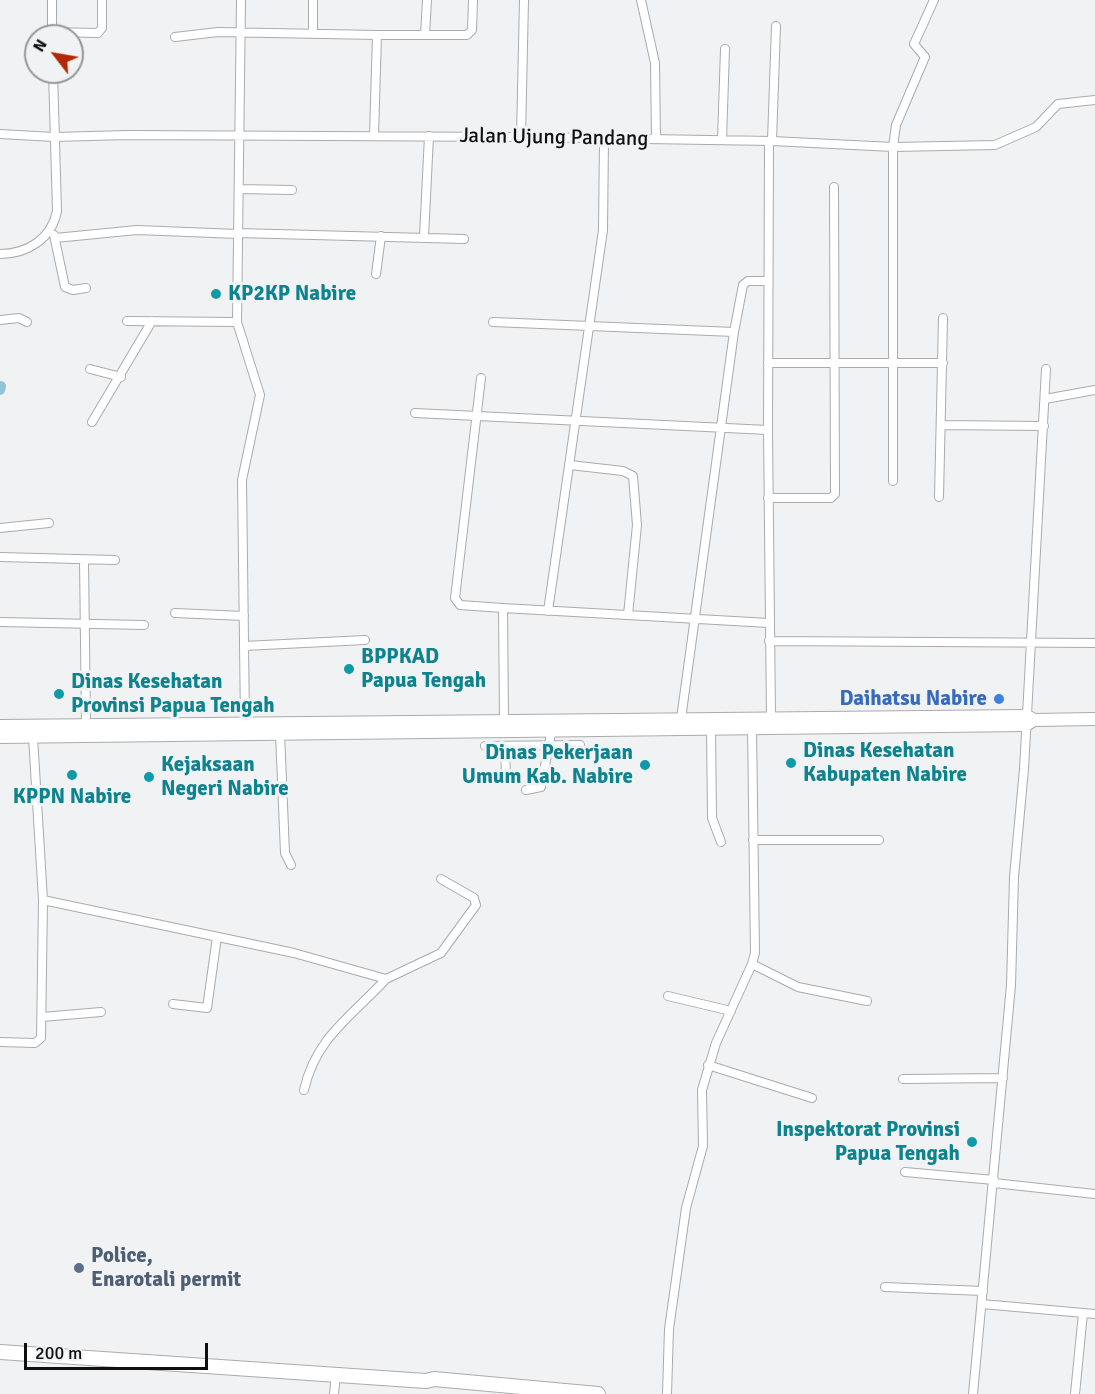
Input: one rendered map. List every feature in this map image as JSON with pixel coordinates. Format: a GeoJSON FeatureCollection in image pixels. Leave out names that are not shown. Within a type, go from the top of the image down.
{"type":"FeatureCollection","features":[{"type":"Feature","properties":{"kind":"highway"},"geometry":{"type":"LineString","coordinates":[[0,1344],[310,1369],[336,1375],[426,1381],[434,1379],[598,1394]]}},
{"type":"Feature","properties":{"kind":"highway"},"geometry":{"type":"LineString","coordinates":[[0,1352],[406,1372],[427,1374],[434,1379]]}},
{"type":"Feature","properties":{"kind":"main road"},"geometry":{"type":"LineString","coordinates":[[0,726],[86,725],[141,730],[280,734],[315,728],[504,721],[552,725],[681,719],[771,718],[1029,720]]}},
{"type":"Feature","properties":{"kind":"main road"},"geometry":{"type":"LineString","coordinates":[[0,737],[33,737],[244,723],[315,728],[552,725],[711,728],[1095,719]]}},
{"type":"Feature","properties":{"kind":"street"},"geometry":{"type":"LineString","coordinates":[[52,0],[52,24]]}},
{"type":"Feature","properties":{"kind":"street"},"geometry":{"type":"LineString","coordinates":[[84,33],[99,33],[102,28],[102,0]]}},
{"type":"Feature","properties":{"kind":"street"},"geometry":{"type":"LineString","coordinates":[[241,0],[237,322],[260,395],[243,472],[244,723]]}},
{"type":"Feature","properties":{"kind":"street"},"geometry":{"type":"LineString","coordinates":[[313,33],[314,0]]}},
{"type":"Feature","properties":{"kind":"street"},"geometry":{"type":"LineString","coordinates":[[425,35],[426,0]]}},
{"type":"Feature","properties":{"kind":"street"},"geometry":{"type":"LineString","coordinates":[[176,37],[218,32],[241,34],[470,34],[473,0]]}},
{"type":"Feature","properties":{"kind":"street"},"geometry":{"type":"LineString","coordinates":[[521,137],[524,0]]}},
{"type":"Feature","properties":{"kind":"street"},"geometry":{"type":"LineString","coordinates":[[641,0],[655,63],[656,140]]}},
{"type":"Feature","properties":{"kind":"street"},"geometry":{"type":"LineString","coordinates":[[893,481],[893,147],[896,125],[925,57],[914,44],[934,0]]}},
{"type":"Feature","properties":{"kind":"street"},"geometry":{"type":"LineString","coordinates":[[771,718],[768,281],[770,141],[776,26]]}},
{"type":"Feature","properties":{"kind":"street"},"geometry":{"type":"LineString","coordinates":[[374,136],[377,34]]}},
{"type":"Feature","properties":{"kind":"street"},"geometry":{"type":"LineString","coordinates":[[722,140],[725,49]]}},
{"type":"Feature","properties":{"kind":"street"},"geometry":{"type":"LineString","coordinates":[[0,254],[26,249],[40,241],[52,228],[57,211],[53,84]]}},
{"type":"Feature","properties":{"kind":"street","name":"Jalan Ujung Pandang"},"geometry":{"type":"LineString","coordinates":[[0,134],[54,137],[240,135],[521,137],[770,141],[893,147],[999,144],[1036,127],[1058,104],[1095,100]]}},
{"type":"Feature","properties":{"kind":"street"},"geometry":{"type":"LineString","coordinates":[[424,237],[429,136]]}},
{"type":"Feature","properties":{"kind":"street"},"geometry":{"type":"LineString","coordinates":[[548,611],[604,222],[603,139]]}},
{"type":"Feature","properties":{"kind":"street"},"geometry":{"type":"LineString","coordinates":[[768,498],[834,496],[836,363],[834,187]]}},
{"type":"Feature","properties":{"kind":"street"},"geometry":{"type":"LineString","coordinates":[[239,189],[292,190]]}},
{"type":"Feature","properties":{"kind":"street"},"geometry":{"type":"LineString","coordinates":[[52,228],[65,287],[73,290],[86,288]]}},
{"type":"Feature","properties":{"kind":"street"},"geometry":{"type":"LineString","coordinates":[[55,238],[137,230],[464,239]]}},
{"type":"Feature","properties":{"kind":"street"},"geometry":{"type":"LineString","coordinates":[[376,274],[381,236]]}},
{"type":"Feature","properties":{"kind":"street"},"geometry":{"type":"LineString","coordinates":[[681,719],[720,426],[743,285],[748,281],[768,281]]}},
{"type":"Feature","properties":{"kind":"street"},"geometry":{"type":"LineString","coordinates":[[0,320],[19,318],[27,322]]}},
{"type":"Feature","properties":{"kind":"street"},"geometry":{"type":"LineString","coordinates":[[939,497],[943,318]]}},
{"type":"Feature","properties":{"kind":"street"},"geometry":{"type":"LineString","coordinates":[[126,321],[237,322]]}},
{"type":"Feature","properties":{"kind":"street"},"geometry":{"type":"LineString","coordinates":[[92,422],[121,377],[152,321]]}},
{"type":"Feature","properties":{"kind":"street"},"geometry":{"type":"LineString","coordinates":[[494,322],[589,328],[734,332]]}},
{"type":"Feature","properties":{"kind":"street"},"geometry":{"type":"LineString","coordinates":[[768,363],[943,363]]}},
{"type":"Feature","properties":{"kind":"street"},"geometry":{"type":"LineString","coordinates":[[90,369],[121,377]]}},
{"type":"Feature","properties":{"kind":"street"},"geometry":{"type":"LineString","coordinates":[[973,1394],[1011,985],[1014,877],[1029,720],[1030,643],[1046,369]]}},
{"type":"Feature","properties":{"kind":"street"},"geometry":{"type":"LineString","coordinates":[[481,378],[455,602],[460,605],[503,608],[769,623]]}},
{"type":"Feature","properties":{"kind":"street"},"geometry":{"type":"LineString","coordinates":[[1045,399],[1095,390]]}},
{"type":"Feature","properties":{"kind":"street"},"geometry":{"type":"LineString","coordinates":[[415,413],[768,430]]}},
{"type":"Feature","properties":{"kind":"street"},"geometry":{"type":"LineString","coordinates":[[942,425],[1044,426]]}},
{"type":"Feature","properties":{"kind":"street"},"geometry":{"type":"LineString","coordinates":[[570,465],[623,471],[633,476],[637,525],[628,615]]}},
{"type":"Feature","properties":{"kind":"street"},"geometry":{"type":"LineString","coordinates":[[0,528],[49,523]]}},
{"type":"Feature","properties":{"kind":"street"},"geometry":{"type":"LineString","coordinates":[[0,557],[115,560]]}},
{"type":"Feature","properties":{"kind":"street"},"geometry":{"type":"LineString","coordinates":[[84,560],[86,725]]}},
{"type":"Feature","properties":{"kind":"street"},"geometry":{"type":"LineString","coordinates":[[503,608],[504,721]]}},
{"type":"Feature","properties":{"kind":"street"},"geometry":{"type":"LineString","coordinates":[[176,614],[244,616]]}},
{"type":"Feature","properties":{"kind":"street"},"geometry":{"type":"LineString","coordinates":[[0,622],[85,626],[144,625]]}},
{"type":"Feature","properties":{"kind":"street"},"geometry":{"type":"LineString","coordinates":[[244,646],[365,640]]}},
{"type":"Feature","properties":{"kind":"street"},"geometry":{"type":"LineString","coordinates":[[770,641],[1095,643]]}},
{"type":"Feature","properties":{"kind":"street"},"geometry":{"type":"LineString","coordinates":[[526,790],[541,787],[552,725]]}},
{"type":"Feature","properties":{"kind":"street"},"geometry":{"type":"LineString","coordinates":[[668,1394],[669,1329],[686,1208],[703,1146],[702,1095],[708,1065],[755,953],[752,727]]}},
{"type":"Feature","properties":{"kind":"street"},"geometry":{"type":"LineString","coordinates":[[711,728],[712,818],[721,842]]}},
{"type":"Feature","properties":{"kind":"street"},"geometry":{"type":"LineString","coordinates":[[280,734],[285,852],[291,865]]}},
{"type":"Feature","properties":{"kind":"street"},"geometry":{"type":"LineString","coordinates":[[0,1042],[38,1042],[41,1038],[43,900],[33,737]]}},
{"type":"Feature","properties":{"kind":"street"},"geometry":{"type":"LineString","coordinates":[[484,746],[579,745]]}},
{"type":"Feature","properties":{"kind":"street"},"geometry":{"type":"LineString","coordinates":[[505,746],[506,778]]}},
{"type":"Feature","properties":{"kind":"street"},"geometry":{"type":"LineString","coordinates":[[753,840],[879,840]]}},
{"type":"Feature","properties":{"kind":"street"},"geometry":{"type":"LineString","coordinates":[[304,1090],[312,1063],[326,1040],[386,979],[441,953],[476,905],[476,900],[441,879]]}},
{"type":"Feature","properties":{"kind":"street"},"geometry":{"type":"LineString","coordinates":[[43,900],[294,953],[386,979]]}},
{"type":"Feature","properties":{"kind":"street"},"geometry":{"type":"LineString","coordinates":[[173,1004],[207,1008],[217,938]]}},
{"type":"Feature","properties":{"kind":"street"},"geometry":{"type":"LineString","coordinates":[[752,964],[794,986],[867,1001]]}},
{"type":"Feature","properties":{"kind":"street"},"geometry":{"type":"LineString","coordinates":[[668,996],[731,1011]]}},
{"type":"Feature","properties":{"kind":"street"},"geometry":{"type":"LineString","coordinates":[[42,1017],[101,1012]]}},
{"type":"Feature","properties":{"kind":"street"},"geometry":{"type":"LineString","coordinates":[[708,1065],[812,1098]]}},
{"type":"Feature","properties":{"kind":"street"},"geometry":{"type":"LineString","coordinates":[[903,1079],[1003,1078]]}},
{"type":"Feature","properties":{"kind":"street"},"geometry":{"type":"LineString","coordinates":[[905,1172],[1095,1194]]}},
{"type":"Feature","properties":{"kind":"street"},"geometry":{"type":"LineString","coordinates":[[885,1287],[983,1291]]}},
{"type":"Feature","properties":{"kind":"street"},"geometry":{"type":"LineString","coordinates":[[982,1304],[1095,1314]]}},
{"type":"Feature","properties":{"kind":"street"},"geometry":{"type":"LineString","coordinates":[[1075,1394],[1083,1313]]}},
{"type":"Feature","properties":{"kind":"street"},"geometry":{"type":"LineString","coordinates":[[334,1394],[336,1375]]}},
{"type":"Feature","properties":{"kind":"waterway"},"geometry":{"type":"LineString","coordinates":[[0,390],[1,386]]}},
{"type":"Feature","properties":{"kind":"place","name":"KP2KP Nabire"},"geometry":{"type":"Point","coordinates":[216,294]}},
{"type":"Feature","properties":{"kind":"place","name":"BPPKAD Papua Tengah"},"geometry":{"type":"Point","coordinates":[349,669]}},
{"type":"Feature","properties":{"kind":"place","name":"Dinas Kesehatan Provinsi Papua Tengah"},"geometry":{"type":"Point","coordinates":[59,694]}},
{"type":"Feature","properties":{"kind":"place","name":"Daihatsu Nabire"},"geometry":{"type":"Point","coordinates":[999,699]}},
{"type":"Feature","properties":{"kind":"place","name":"Dinas Kesehatan Kabupaten Nabire"},"geometry":{"type":"Point","coordinates":[791,763]}},
{"type":"Feature","properties":{"kind":"place","name":"Dinas Pekerjaan Umum Kab. Nabire"},"geometry":{"type":"Point","coordinates":[645,765]}},
{"type":"Feature","properties":{"kind":"place","name":"KPPN Nabire"},"geometry":{"type":"Point","coordinates":[72,775]}},
{"type":"Feature","properties":{"kind":"place","name":"Kejaksaan Negeri Nabire"},"geometry":{"type":"Point","coordinates":[149,777]}},
{"type":"Feature","properties":{"kind":"place","name":"Inspektorat Provinsi Papua Tengah"},"geometry":{"type":"Point","coordinates":[972,1142]}},
{"type":"Feature","properties":{"kind":"place","name":"Police, Enarotali permit"},"geometry":{"type":"Point","coordinates":[79,1268]}}]}
